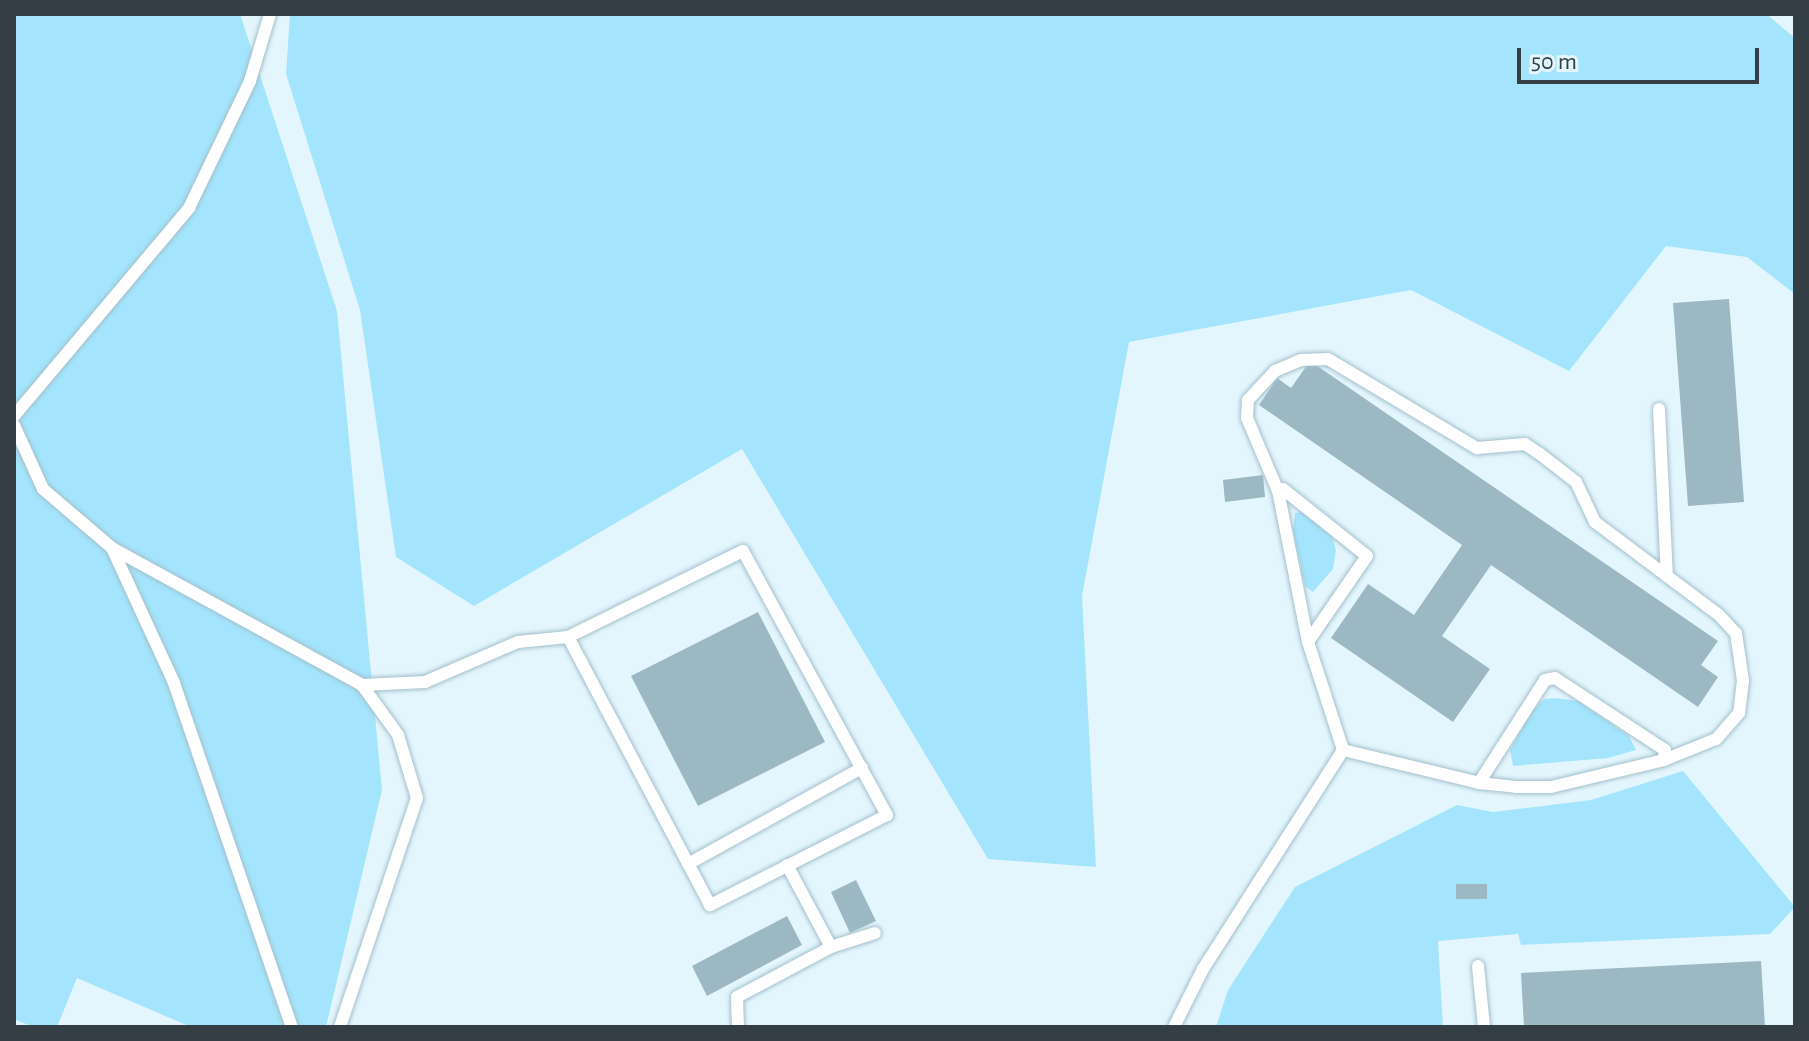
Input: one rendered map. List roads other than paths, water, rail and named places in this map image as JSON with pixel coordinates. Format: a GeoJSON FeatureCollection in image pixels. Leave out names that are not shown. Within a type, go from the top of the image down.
{"type":"FeatureCollection","features":[{"type":"Feature","properties":{"kind":"lane"},"geometry":{"type":"LineString","coordinates":[[14,416],[189,208],[250,81],[270,14]]}},
{"type":"Feature","properties":{"kind":"lane"},"geometry":{"type":"LineString","coordinates":[[1328,359],[1477,448],[1525,444],[1576,482],[1595,522],[1736,633],[1743,697],[1739,713],[1716,739],[1664,760],[1551,787],[1479,783],[1343,750],[1308,642],[1278,491],[1247,418],[1248,400],[1275,371],[1301,360],[1328,359]]}},
{"type":"Feature","properties":{"kind":"lane"},"geometry":{"type":"LineString","coordinates":[[1659,409],[1667,576]]}},
{"type":"Feature","properties":{"kind":"lane"},"geometry":{"type":"LineString","coordinates":[[14,425],[43,489],[112,548],[362,685],[398,735],[417,798],[340,1027]]}},
{"type":"Feature","properties":{"kind":"lane"},"geometry":{"type":"LineString","coordinates":[[1278,491],[1283,489],[1367,556],[1308,642]]}},
{"type":"Feature","properties":{"kind":"lane"},"geometry":{"type":"LineString","coordinates":[[112,548],[174,683],[292,1027]]}},
{"type":"Feature","properties":{"kind":"lane"},"geometry":{"type":"LineString","coordinates":[[362,685],[425,682],[518,642],[568,637],[743,551],[887,815],[710,905],[568,637]]}},
{"type":"Feature","properties":{"kind":"lane"},"geometry":{"type":"LineString","coordinates":[[1479,783],[1545,680],[1555,678],[1665,750],[1664,760]]}},
{"type":"Feature","properties":{"kind":"lane"},"geometry":{"type":"LineString","coordinates":[[1174,1027],[1203,969],[1343,750]]}},
{"type":"Feature","properties":{"kind":"lane"},"geometry":{"type":"LineString","coordinates":[[688,864],[862,768]]}},
{"type":"Feature","properties":{"kind":"lane"},"geometry":{"type":"LineString","coordinates":[[787,865],[831,947]]}},
{"type":"Feature","properties":{"kind":"lane"},"geometry":{"type":"LineString","coordinates":[[738,1027],[737,997],[831,947],[875,933]]}},
{"type":"Feature","properties":{"kind":"lane"},"geometry":{"type":"LineString","coordinates":[[1478,966],[1484,1027]]}}]}
